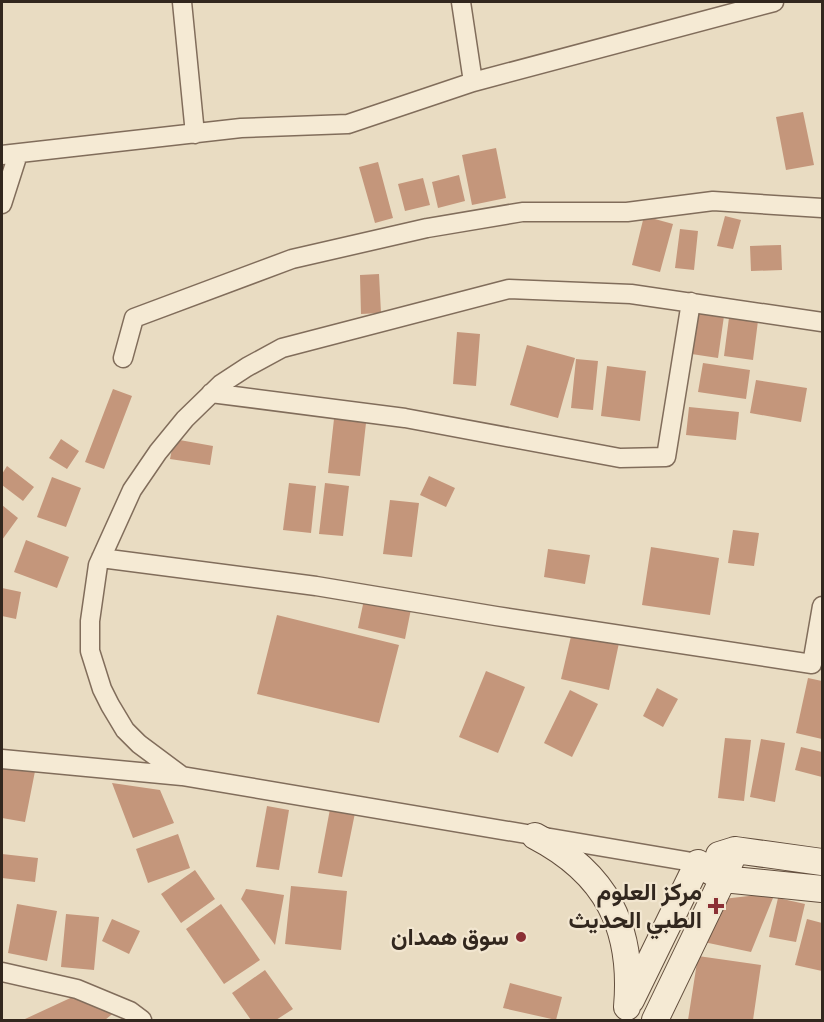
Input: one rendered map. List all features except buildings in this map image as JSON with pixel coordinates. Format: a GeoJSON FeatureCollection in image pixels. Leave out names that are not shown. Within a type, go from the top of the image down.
{"type":"FeatureCollection","features":[{"type":"Feature","properties":{"kind":"street"},"geometry":{"type":"LineString","coordinates":[[182,2],[195,134]]}},
{"type":"Feature","properties":{"kind":"street"},"geometry":{"type":"LineString","coordinates":[[461,2],[473,82]]}},
{"type":"Feature","properties":{"kind":"street"},"geometry":{"type":"LineString","coordinates":[[2,204],[10,155],[242,129],[348,123],[473,82],[774,2]]}},
{"type":"Feature","properties":{"kind":"street"},"geometry":{"type":"LineString","coordinates":[[123,358],[134,318],[292,259],[427,228],[522,212],[627,212],[713,201],[822,208]]}},
{"type":"Feature","properties":{"kind":"street"},"geometry":{"type":"LineString","coordinates":[[182,776],[139,744],[125,730],[102,688],[90,651],[90,621],[101,558],[132,490],[158,452],[185,419],[221,384],[282,348],[509,289],[631,294],[822,322]]}},
{"type":"Feature","properties":{"kind":"street"},"geometry":{"type":"LineString","coordinates":[[211,393],[405,418],[620,458],[666,457],[691,302]]}},
{"type":"Feature","properties":{"kind":"street"},"geometry":{"type":"LineString","coordinates":[[101,558],[316,586],[812,664],[822,606]]}},
{"type":"Feature","properties":{"kind":"street"},"geometry":{"type":"LineString","coordinates":[[2,759],[182,776],[698,863],[723,879],[822,889]]}},
{"type":"Feature","properties":{"kind":"street"},"geometry":{"type":"LineString","coordinates":[[535,836],[574,861],[591,877],[610,906],[624,938],[628,960],[629,984],[624,1014]]}},
{"type":"Feature","properties":{"kind":"street"},"geometry":{"type":"LineString","coordinates":[[624,1014],[698,863],[735,850],[822,862]]}},
{"type":"Feature","properties":{"kind":"street"},"geometry":{"type":"LineString","coordinates":[[655,1020],[735,850]]}},
{"type":"Feature","properties":{"kind":"street"},"geometry":{"type":"LineString","coordinates":[[2,972],[77,989],[130,1011],[142,1020]]}},
{"type":"Feature","properties":{"kind":"place","name":"مركز العلوم الطبي الحديث"},"geometry":{"type":"Point","coordinates":[716,906]}},
{"type":"Feature","properties":{"kind":"place","name":"سوق همدان"},"geometry":{"type":"Point","coordinates":[521,937]}}]}
